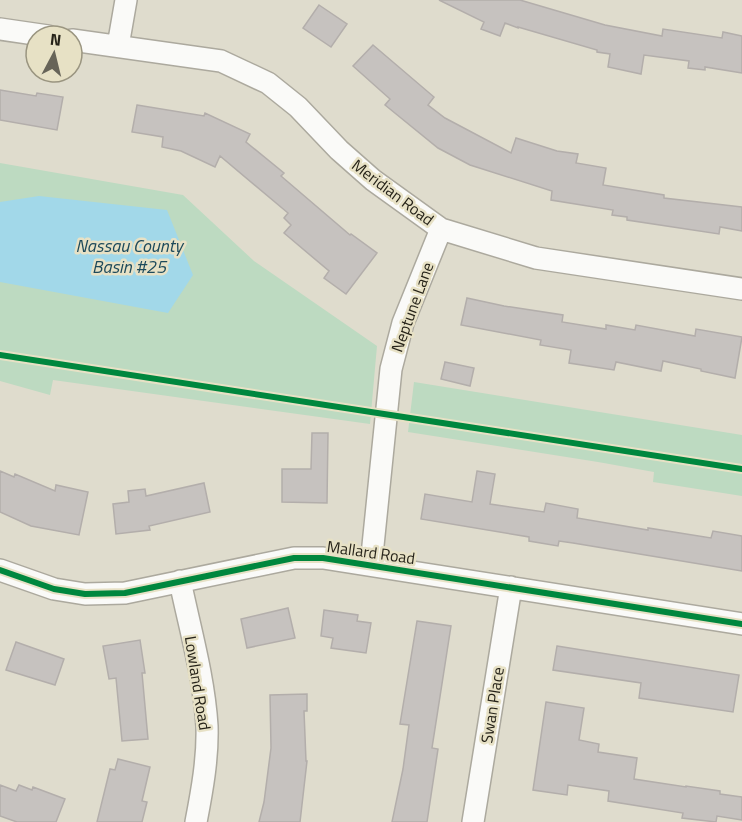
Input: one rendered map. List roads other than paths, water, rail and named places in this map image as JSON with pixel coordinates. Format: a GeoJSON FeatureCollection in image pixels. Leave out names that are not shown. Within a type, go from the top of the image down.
{"type":"FeatureCollection","features":[{"type":"Feature","properties":{"kind":"street"},"geometry":{"type":"LineString","coordinates":[[118,46],[126,0]]}},
{"type":"Feature","properties":{"kind":"street"},"geometry":{"type":"LineString","coordinates":[[0,29],[24,32]]}},
{"type":"Feature","properties":{"kind":"street","name":"Meridian Road"},"geometry":{"type":"LineString","coordinates":[[84,41],[221,62],[268,83],[298,106],[339,150],[374,180],[441,229],[536,258],[742,289]]}},
{"type":"Feature","properties":{"kind":"street","name":"Neptune Lane"},"geometry":{"type":"LineString","coordinates":[[371,565],[391,369],[403,323],[441,229]]}},
{"type":"Feature","properties":{"kind":"street","name":"Mallard Road"},"geometry":{"type":"LineString","coordinates":[[0,570],[54,590],[85,594],[125,593],[294,558],[323,558],[742,624]]}},
{"type":"Feature","properties":{"kind":"street","name":"Lowland Road"},"geometry":{"type":"LineString","coordinates":[[180,581],[201,681],[207,726],[207,758],[196,822]]}},
{"type":"Feature","properties":{"kind":"street","name":"Swan Place"},"geometry":{"type":"LineString","coordinates":[[473,822],[511,587]]}},
{"type":"Feature","properties":{"kind":"water","name":"Nassau County Basin #25"},"geometry":{"type":"Polygon","coordinates":[[[39,196],[167,210],[193,275],[168,313],[0,282],[0,202],[39,196]]]}}]}
